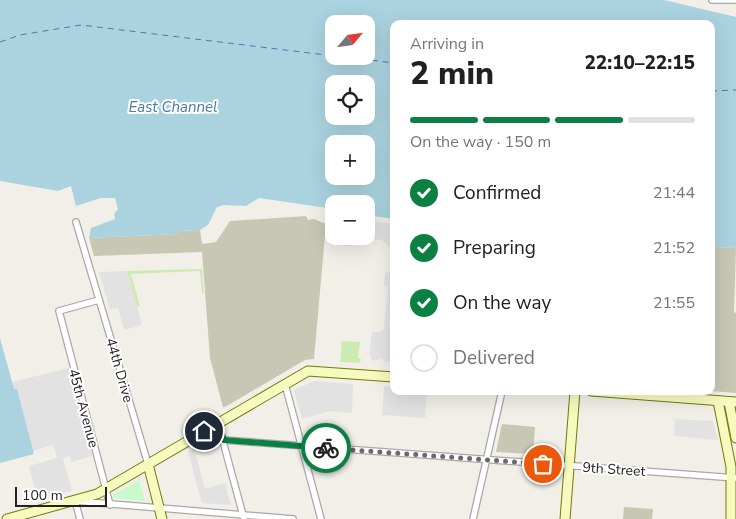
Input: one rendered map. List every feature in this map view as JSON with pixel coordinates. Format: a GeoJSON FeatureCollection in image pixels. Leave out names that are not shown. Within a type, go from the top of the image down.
{"type":"FeatureCollection","features":[{"type":"Feature","properties":{"kind":"main road"},"geometry":{"type":"LineString","coordinates":[[7,519],[75,501],[106,489],[285,384],[313,370],[390,376]]}},
{"type":"Feature","properties":{"kind":"main road"},"geometry":{"type":"LineString","coordinates":[[565,519],[575,395]]}},
{"type":"Feature","properties":{"kind":"main road"},"geometry":{"type":"LineString","coordinates":[[642,395],[733,402],[736,438]]}},
{"type":"Feature","properties":{"kind":"main road"},"geometry":{"type":"LineString","coordinates":[[718,401],[734,478],[731,519]]}},
{"type":"Feature","properties":{"kind":"main road","name":"44th Drive"},"geometry":{"type":"LineString","coordinates":[[148,464],[162,519]]}},
{"type":"Feature","properties":{"kind":"street"},"geometry":{"type":"LineString","coordinates":[[712,0],[736,0]]}},
{"type":"Feature","properties":{"kind":"street","name":"44th Drive"},"geometry":{"type":"LineString","coordinates":[[76,222],[148,464]]}},
{"type":"Feature","properties":{"kind":"street","name":"45th Avenue"},"geometry":{"type":"LineString","coordinates":[[100,300],[59,311],[110,505]]}},
{"type":"Feature","properties":{"kind":"street"},"geometry":{"type":"LineString","coordinates":[[285,384],[320,519]]}},
{"type":"Feature","properties":{"kind":"street"},"geometry":{"type":"LineString","coordinates":[[473,519],[501,395]]}},
{"type":"Feature","properties":{"kind":"street"},"geometry":{"type":"LineString","coordinates":[[218,423],[243,517]]}},
{"type":"Feature","properties":{"kind":"street","name":"9th Street"},"geometry":{"type":"LineString","coordinates":[[224,440],[734,478]]}},
{"type":"Feature","properties":{"kind":"street"},"geometry":{"type":"LineString","coordinates":[[80,519],[75,501],[243,517],[293,519]]}},
{"type":"Feature","properties":{"kind":"shaded area"},"geometry":{"type":"Polygon","coordinates":[[[306,216],[308,220],[314,219],[325,224],[325,235],[314,359],[305,360],[223,407],[210,358],[202,252],[94,256],[89,238],[177,234],[178,231],[200,230],[202,244],[216,242],[230,221],[306,216]]]}},
{"type":"Feature","properties":{"kind":"shaded area"},"geometry":{"type":"Polygon","coordinates":[[[375,221],[390,223],[390,248],[382,240],[375,239],[375,221]]]}},
{"type":"Feature","properties":{"kind":"shaded area"},"geometry":{"type":"Polygon","coordinates":[[[715,247],[736,248],[734,312],[736,313],[736,393],[715,391],[715,247]]]}},
{"type":"Feature","properties":{"kind":"shaded area"},"geometry":{"type":"Polygon","coordinates":[[[127,271],[142,325],[124,330],[118,308],[110,310],[99,272],[127,271]]]}},
{"type":"Feature","properties":{"kind":"shaded area"},"geometry":{"type":"Polygon","coordinates":[[[390,271],[390,362],[383,361],[383,358],[373,361],[369,355],[372,332],[381,332],[384,329],[388,288],[384,286],[385,273],[390,271]]]}},
{"type":"Feature","properties":{"kind":"shaded area"},"geometry":{"type":"Polygon","coordinates":[[[69,368],[92,456],[72,462],[70,456],[63,458],[72,491],[38,499],[29,466],[57,458],[53,445],[33,451],[17,389],[14,389],[12,382],[69,368]]]}},
{"type":"Feature","properties":{"kind":"shaded area"},"geometry":{"type":"Polygon","coordinates":[[[314,381],[353,384],[352,413],[330,411],[302,419],[294,390],[314,381]]]}},
{"type":"Feature","properties":{"kind":"shaded area"},"geometry":{"type":"Polygon","coordinates":[[[384,386],[390,387],[390,395],[427,395],[425,418],[382,415],[384,386]]]}},
{"type":"Feature","properties":{"kind":"shaded area"},"geometry":{"type":"Polygon","coordinates":[[[675,419],[713,421],[718,440],[674,436],[675,419]]]}},
{"type":"Feature","properties":{"kind":"shaded area"},"geometry":{"type":"Polygon","coordinates":[[[502,424],[535,427],[533,454],[496,452],[502,424]]]}},
{"type":"Feature","properties":{"kind":"shaded area"},"geometry":{"type":"Polygon","coordinates":[[[194,448],[205,489],[225,483],[231,505],[202,503],[188,452],[194,448]]]}},
{"type":"Feature","properties":{"kind":"shaded area"},"geometry":{"type":"Polygon","coordinates":[[[624,507],[653,509],[652,519],[623,519],[624,507]]]}},
{"type":"Feature","properties":{"kind":"green space"},"geometry":{"type":"Polygon","coordinates":[[[202,269],[204,293],[202,293],[200,271],[131,274],[140,306],[137,307],[127,271],[202,269]]]}},
{"type":"Feature","properties":{"kind":"green space"},"geometry":{"type":"Polygon","coordinates":[[[342,341],[360,342],[358,358],[361,359],[360,363],[340,362],[342,341]]]}},
{"type":"Feature","properties":{"kind":"green space"},"geometry":{"type":"Polygon","coordinates":[[[139,480],[145,501],[113,498],[113,495],[139,480]]]}},
{"type":"Feature","properties":{"kind":"water","name":"East Channel"},"geometry":{"type":"Polygon","coordinates":[[[0,0],[664,0],[736,17],[736,248],[715,247],[715,20],[390,20],[390,218],[375,216],[375,195],[325,195],[325,208],[259,198],[246,206],[224,205],[217,207],[208,225],[200,230],[178,231],[177,234],[89,238],[91,228],[115,219],[114,214],[118,209],[115,198],[101,198],[76,206],[71,186],[58,191],[0,181],[0,0]]]}},
{"type":"Feature","properties":{"kind":"water"},"geometry":{"type":"Polygon","coordinates":[[[0,338],[14,389],[17,389],[34,454],[0,463],[0,338]]]}},
{"type":"Feature","properties":{"kind":"ferry route"},"geometry":{"type":"LineString","coordinates":[[0,42],[20,35],[81,25],[325,55]]}},
{"type":"Feature","properties":{"kind":"ferry route"},"geometry":{"type":"LineString","coordinates":[[375,61],[390,62]]}},
{"type":"Feature","properties":{"kind":"ferry route"},"geometry":{"type":"LineString","coordinates":[[715,91],[736,90]]}},
{"type":"Feature","properties":{"kind":"way so far"},"geometry":{"type":"LineString","coordinates":[[326,448],[543,464]]}},
{"type":"Feature","properties":{"kind":"route"},"geometry":{"type":"LineString","coordinates":[[204,431],[218,423],[224,440],[326,448]]}}]}
